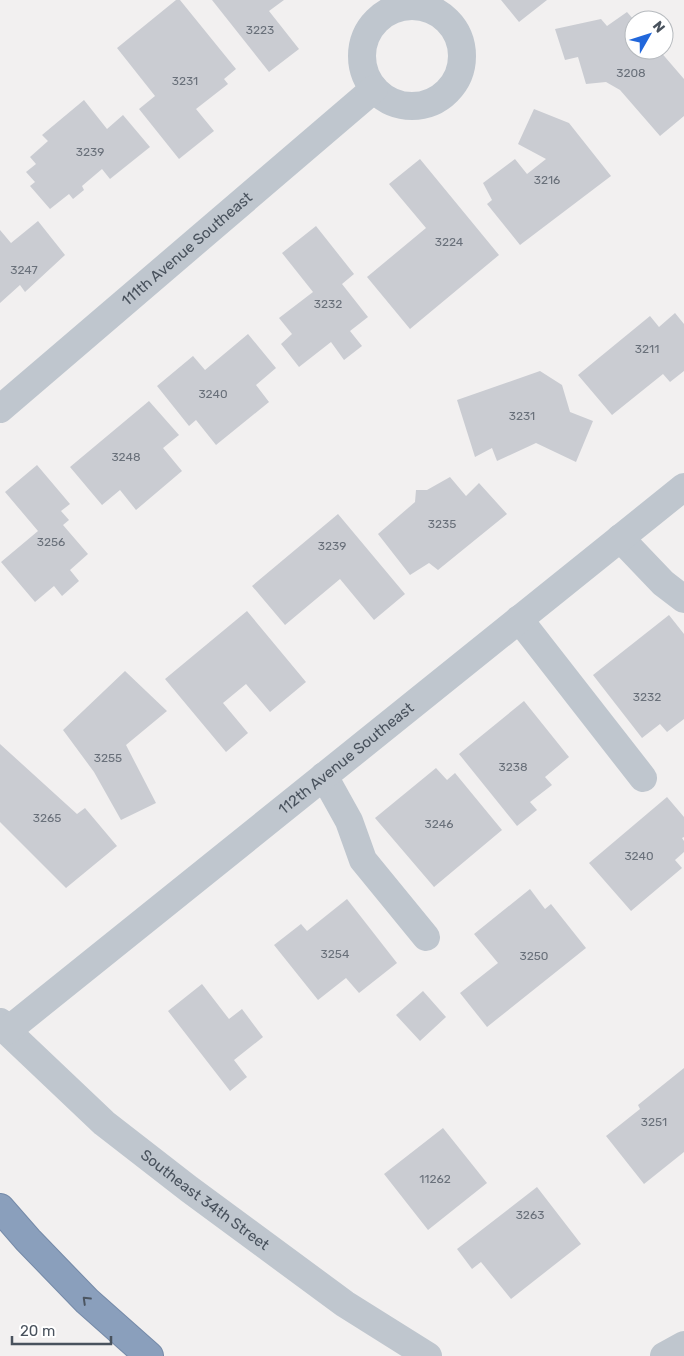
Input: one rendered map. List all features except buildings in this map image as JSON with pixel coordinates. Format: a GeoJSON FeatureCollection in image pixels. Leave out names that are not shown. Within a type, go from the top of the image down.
{"type":"FeatureCollection","features":[{"type":"Feature","properties":{"kind":"highway"},"geometry":{"type":"LineString","coordinates":[[0,1208],[87,1302],[149,1356]]}},
{"type":"Feature","properties":{"kind":"street","name":"111th Avenue Southeast"},"geometry":{"type":"LineString","coordinates":[[0,409],[374,88]]}},
{"type":"Feature","properties":{"kind":"street","name":"112th Avenue Southeast"},"geometry":{"type":"LineString","coordinates":[[4,1027],[324,776],[684,486]]}},
{"type":"Feature","properties":{"kind":"street"},"geometry":{"type":"LineString","coordinates":[[620,538],[663,583],[684,599]]}},
{"type":"Feature","properties":{"kind":"street"},"geometry":{"type":"LineString","coordinates":[[519,620],[643,778]]}},
{"type":"Feature","properties":{"kind":"street"},"geometry":{"type":"LineString","coordinates":[[324,776],[349,821],[363,860],[426,937]]}},
{"type":"Feature","properties":{"kind":"street","name":"Southeast 34th Street"},"geometry":{"type":"LineString","coordinates":[[4,1027],[104,1123],[189,1189],[345,1304],[428,1356]]}},
{"type":"Feature","properties":{"kind":"street"},"geometry":{"type":"LineString","coordinates":[[664,1356],[684,1345]]}}]}
